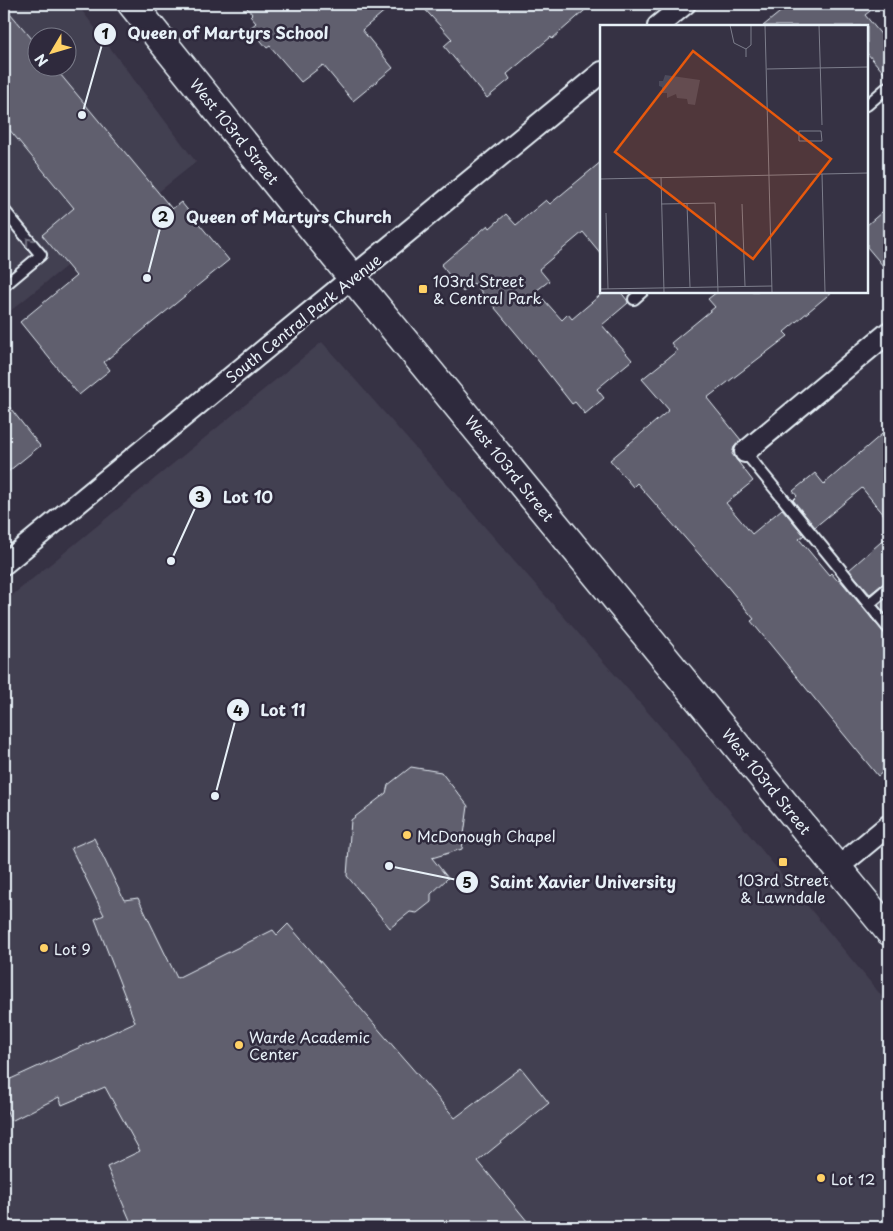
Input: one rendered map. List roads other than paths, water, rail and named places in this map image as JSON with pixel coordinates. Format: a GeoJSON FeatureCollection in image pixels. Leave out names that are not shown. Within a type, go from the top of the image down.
{"type":"FeatureCollection","features":[{"type":"Feature","properties":{"kind":"main road","name":"West 103rd Street"},"geometry":{"type":"LineString","coordinates":[[132,4],[889,931]]}},
{"type":"Feature","properties":{"kind":"street"},"geometry":{"type":"LineString","coordinates":[[659,25],[685,4]]}},
{"type":"Feature","properties":{"kind":"street","name":"South Central Park Avenue"},"geometry":{"type":"LineString","coordinates":[[4,564],[600,74]]}},
{"type":"Feature","properties":{"kind":"street"},"geometry":{"type":"LineString","coordinates":[[745,452],[889,332]]}},
{"type":"Feature","properties":{"kind":"street"},"geometry":{"type":"LineString","coordinates":[[837,868],[889,824]]}},
{"type":"Feature","properties":{"kind":"lane"},"geometry":{"type":"LineString","coordinates":[[868,104],[889,86]]}},
{"type":"Feature","properties":{"kind":"lane"},"geometry":{"type":"LineString","coordinates":[[4,210],[41,256],[4,286]]}},
{"type":"Feature","properties":{"kind":"lane"},"geometry":{"type":"LineString","coordinates":[[634,299],[642,292]]}},
{"type":"Feature","properties":{"kind":"lane"},"geometry":{"type":"LineString","coordinates":[[745,452],[889,629]]}},
{"type":"Feature","properties":{"kind":"lane"},"geometry":{"type":"LineString","coordinates":[[869,604],[889,587]]}},
{"type":"Feature","properties":{"kind":"place","name":"Queen of Martyrs School"},"geometry":{"type":"Point","coordinates":[82,115]}},
{"type":"Feature","properties":{"kind":"place","name":"Queen of Martyrs Church"},"geometry":{"type":"Point","coordinates":[147,278]}},
{"type":"Feature","properties":{"kind":"place","name":"103rd Street & Central Park"},"geometry":{"type":"Point","coordinates":[423,289]}},
{"type":"Feature","properties":{"kind":"place","name":"Lot 10"},"geometry":{"type":"Point","coordinates":[171,561]}},
{"type":"Feature","properties":{"kind":"place","name":"Lot 11"},"geometry":{"type":"Point","coordinates":[215,796]}},
{"type":"Feature","properties":{"kind":"place","name":"McDonough Chapel"},"geometry":{"type":"Point","coordinates":[407,835]}},
{"type":"Feature","properties":{"kind":"place","name":"103rd Street & Lawndale"},"geometry":{"type":"Point","coordinates":[783,862]}},
{"type":"Feature","properties":{"kind":"place","name":"Saint Xavier University"},"geometry":{"type":"Point","coordinates":[389,866]}},
{"type":"Feature","properties":{"kind":"place","name":"Lot 9"},"geometry":{"type":"Point","coordinates":[44,948]}},
{"type":"Feature","properties":{"kind":"place","name":"Warde Academic Center"},"geometry":{"type":"Point","coordinates":[239,1045]}},
{"type":"Feature","properties":{"kind":"place","name":"Lot 12"},"geometry":{"type":"Point","coordinates":[821,1178]}}]}
